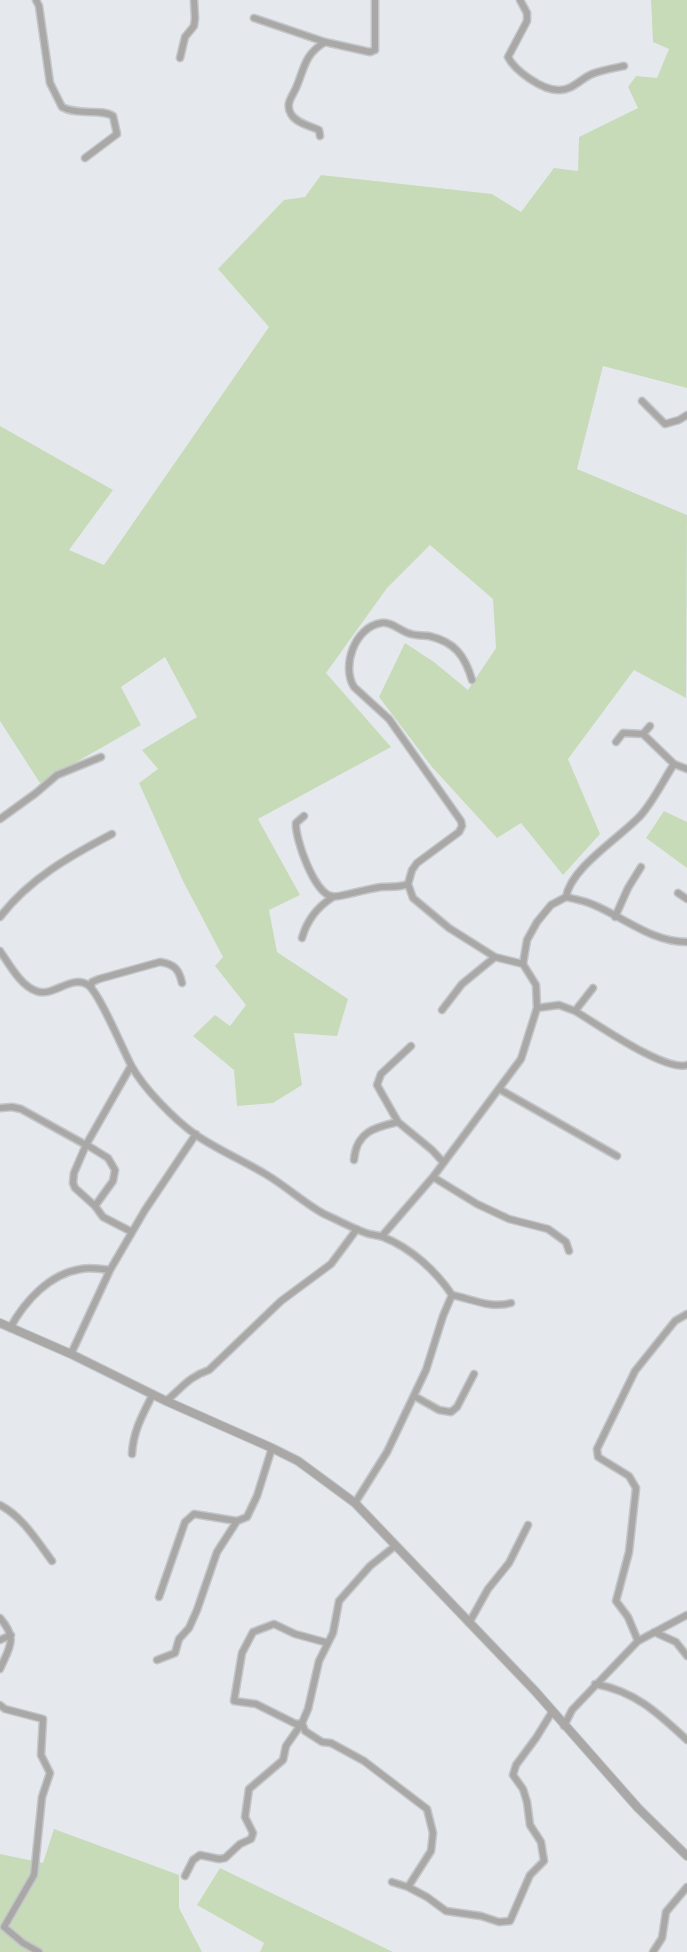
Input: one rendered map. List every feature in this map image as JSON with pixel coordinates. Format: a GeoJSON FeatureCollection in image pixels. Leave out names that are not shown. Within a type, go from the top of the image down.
{"type":"FeatureCollection","features":[{"type":"Feature","properties":{"kind":"street"},"geometry":{"type":"LineString","coordinates":[[36,0],[39,6],[50,83],[62,107],[73,111],[104,112],[113,116],[117,134],[85,158]]}},
{"type":"Feature","properties":{"kind":"street"},"geometry":{"type":"LineString","coordinates":[[180,58],[185,37],[194,26],[194,0]]}},
{"type":"Feature","properties":{"kind":"street"},"geometry":{"type":"LineString","coordinates":[[254,18],[325,42],[370,52],[375,50],[375,0]]}},
{"type":"Feature","properties":{"kind":"street"},"geometry":{"type":"LineString","coordinates":[[520,0],[527,21],[508,57],[513,67],[528,78],[557,90],[570,88],[592,74],[624,66]]}},
{"type":"Feature","properties":{"kind":"street"},"geometry":{"type":"LineString","coordinates":[[320,136],[318,130],[295,120],[288,103],[296,88],[303,64],[314,49],[325,42]]}},
{"type":"Feature","properties":{"kind":"street"},"geometry":{"type":"LineString","coordinates":[[642,401],[665,424],[687,415]]}},
{"type":"Feature","properties":{"kind":"street"},"geometry":{"type":"LineString","coordinates":[[472,680],[463,655],[451,645],[438,638],[410,634],[387,623],[379,623],[360,637],[353,646],[348,669],[354,687],[389,719],[462,826],[459,832],[417,863],[412,870],[408,884],[413,898],[429,913],[495,957],[523,964]]}},
{"type":"Feature","properties":{"kind":"street"},"geometry":{"type":"LineString","coordinates":[[643,734],[650,726]]}},
{"type":"Feature","properties":{"kind":"street"},"geometry":{"type":"LineString","coordinates":[[616,742],[623,733],[643,734],[674,764],[687,770]]}},
{"type":"Feature","properties":{"kind":"street"},"geometry":{"type":"LineString","coordinates":[[0,819],[57,775],[101,757]]}},
{"type":"Feature","properties":{"kind":"street"},"geometry":{"type":"LineString","coordinates":[[566,897],[568,889],[583,869],[645,810],[674,764]]}},
{"type":"Feature","properties":{"kind":"street"},"geometry":{"type":"LineString","coordinates":[[304,816],[296,823],[302,850],[317,884],[326,894],[333,897]]}},
{"type":"Feature","properties":{"kind":"street"},"geometry":{"type":"LineString","coordinates":[[0,917],[21,894],[62,861],[112,834]]}},
{"type":"Feature","properties":{"kind":"street"},"geometry":{"type":"LineString","coordinates":[[615,917],[628,888],[641,867]]}},
{"type":"Feature","properties":{"kind":"street"},"geometry":{"type":"LineString","coordinates":[[302,938],[305,927],[318,909],[333,897],[382,887],[398,888],[408,884]]}},
{"type":"Feature","properties":{"kind":"street"},"geometry":{"type":"LineString","coordinates":[[678,893],[687,899]]}},
{"type":"Feature","properties":{"kind":"street"},"geometry":{"type":"LineString","coordinates":[[382,1236],[433,1177],[520,1059],[537,1008],[536,985],[523,964],[527,940],[537,922],[551,905],[566,897],[594,905],[641,931],[687,942]]}},
{"type":"Feature","properties":{"kind":"street"},"geometry":{"type":"LineString","coordinates":[[0,951],[20,979],[35,991],[43,993],[71,983],[81,982],[91,987],[131,1066],[146,1089],[196,1134],[267,1175],[321,1212],[357,1229],[382,1236],[415,1256],[441,1279],[452,1295],[486,1304],[501,1306],[511,1303]]}},
{"type":"Feature","properties":{"kind":"street"},"geometry":{"type":"LineString","coordinates":[[442,1010],[462,984],[495,957]]}},
{"type":"Feature","properties":{"kind":"street"},"geometry":{"type":"LineString","coordinates":[[91,987],[92,982],[99,979],[160,962],[169,963],[177,968],[182,983]]}},
{"type":"Feature","properties":{"kind":"street"},"geometry":{"type":"LineString","coordinates":[[576,1011],[593,988]]}},
{"type":"Feature","properties":{"kind":"street"},"geometry":{"type":"LineString","coordinates":[[537,1008],[559,1005],[576,1011],[655,1059],[680,1067],[687,1065]]}},
{"type":"Feature","properties":{"kind":"street"},"geometry":{"type":"LineString","coordinates":[[411,1046],[381,1074],[377,1085],[398,1122],[443,1162]]}},
{"type":"Feature","properties":{"kind":"street"},"geometry":{"type":"LineString","coordinates":[[131,1066],[87,1145],[74,1173],[73,1183],[81,1195],[95,1206],[103,1217],[132,1232]]}},
{"type":"Feature","properties":{"kind":"street"},"geometry":{"type":"LineString","coordinates":[[499,1089],[617,1156]]}},
{"type":"Feature","properties":{"kind":"street"},"geometry":{"type":"LineString","coordinates":[[0,1108],[21,1109],[108,1158],[115,1170],[113,1181],[95,1206]]}},
{"type":"Feature","properties":{"kind":"street"},"geometry":{"type":"LineString","coordinates":[[354,1160],[354,1150],[362,1138],[374,1127],[398,1122]]}},
{"type":"Feature","properties":{"kind":"street"},"geometry":{"type":"LineString","coordinates":[[71,1354],[110,1270],[196,1134]]}},
{"type":"Feature","properties":{"kind":"street"},"geometry":{"type":"LineString","coordinates":[[433,1177],[477,1204],[509,1219],[548,1229],[566,1242],[568,1251]]}},
{"type":"Feature","properties":{"kind":"street"},"geometry":{"type":"LineString","coordinates":[[166,1401],[196,1374],[209,1370],[281,1300],[331,1264],[357,1229]]}},
{"type":"Feature","properties":{"kind":"street"},"geometry":{"type":"LineString","coordinates":[[10,1328],[20,1309],[64,1272],[84,1268],[110,1270]]}},
{"type":"Feature","properties":{"kind":"street"},"geometry":{"type":"LineString","coordinates":[[356,1503],[387,1452],[426,1370],[452,1295]]}},
{"type":"Feature","properties":{"kind":"street"},"geometry":{"type":"LineString","coordinates":[[638,1641],[628,1617],[616,1601],[629,1552],[636,1488],[629,1476],[598,1457],[597,1449],[635,1371],[675,1321],[687,1314]]}},
{"type":"Feature","properties":{"kind":"street"},"geometry":{"type":"LineString","coordinates":[[0,1323],[298,1461],[356,1503],[535,1691],[638,1808],[687,1856]]}},
{"type":"Feature","properties":{"kind":"street"},"geometry":{"type":"LineString","coordinates":[[414,1396],[439,1410],[451,1412],[458,1407],[474,1374]]}},
{"type":"Feature","properties":{"kind":"street"},"geometry":{"type":"LineString","coordinates":[[132,1454],[133,1439],[153,1394]]}},
{"type":"Feature","properties":{"kind":"street"},"geometry":{"type":"LineString","coordinates":[[159,1597],[188,1517],[194,1514],[237,1521],[248,1517],[272,1448]]}},
{"type":"Feature","properties":{"kind":"street"},"geometry":{"type":"LineString","coordinates":[[0,1505],[11,1511],[52,1561]]}},
{"type":"Feature","properties":{"kind":"street"},"geometry":{"type":"LineString","coordinates":[[157,1660],[175,1653],[179,1639],[189,1628],[197,1610],[217,1552],[237,1521]]}},
{"type":"Feature","properties":{"kind":"street"},"geometry":{"type":"LineString","coordinates":[[469,1623],[489,1589],[509,1563],[528,1525]]}},
{"type":"Feature","properties":{"kind":"street"},"geometry":{"type":"LineString","coordinates":[[185,1876],[193,1860],[200,1855],[225,1858],[240,1844],[251,1839],[253,1833],[245,1817],[249,1789],[283,1760],[286,1746],[302,1723],[308,1709],[319,1661],[333,1633],[339,1601],[370,1566],[395,1546]]}},
{"type":"Feature","properties":{"kind":"street"},"geometry":{"type":"LineString","coordinates":[[564,1726],[572,1710],[638,1641],[687,1615]]}},
{"type":"Feature","properties":{"kind":"street"},"geometry":{"type":"LineString","coordinates":[[0,1618],[9,1628],[12,1638],[0,1669]]}},
{"type":"Feature","properties":{"kind":"street"},"geometry":{"type":"LineString","coordinates":[[302,1723],[296,1724],[256,1704],[234,1701],[242,1653],[253,1632],[274,1624],[295,1634],[328,1643]]}},
{"type":"Feature","properties":{"kind":"street"},"geometry":{"type":"LineString","coordinates":[[654,1632],[676,1642],[687,1656]]}},
{"type":"Feature","properties":{"kind":"street"},"geometry":{"type":"LineString","coordinates":[[0,1640],[11,1635]]}},
{"type":"Feature","properties":{"kind":"street"},"geometry":{"type":"LineString","coordinates":[[595,1684],[615,1688],[646,1704],[687,1740]]}},
{"type":"Feature","properties":{"kind":"street"},"geometry":{"type":"LineString","coordinates":[[0,1705],[5,1709],[43,1719],[41,1755],[51,1773],[42,1797],[34,1875],[4,1927],[22,1943],[39,1952]]}},
{"type":"Feature","properties":{"kind":"street"},"geometry":{"type":"LineString","coordinates":[[392,1882],[427,1896],[446,1911],[481,1916],[499,1922],[510,1922],[530,1875],[544,1861],[541,1842],[530,1826],[523,1789],[513,1775],[516,1765],[552,1713]]}},
{"type":"Feature","properties":{"kind":"street"},"geometry":{"type":"LineString","coordinates":[[302,1723],[306,1731],[322,1742],[331,1743],[364,1761],[427,1809],[433,1833],[431,1851],[408,1887]]}},
{"type":"Feature","properties":{"kind":"street"},"geometry":{"type":"LineString","coordinates":[[653,1952],[662,1938],[666,1912],[687,1887]]}},
{"type":"Feature","properties":{"kind":"green space"},"geometry":{"type":"Polygon","coordinates":[[[651,0],[687,0],[687,388],[603,366],[577,469],[687,515],[686,698],[634,670],[568,759],[600,834],[563,875],[521,823],[497,838],[432,767],[379,697],[405,643],[434,662],[468,690],[496,648],[493,599],[430,545],[387,588],[326,673],[391,747],[258,819],[300,895],[269,910],[277,952],[348,999],[337,1036],[294,1033],[302,1085],[273,1103],[237,1106],[234,1070],[193,1036],[215,1015],[230,1026],[246,1005],[215,966],[223,957],[183,881],[139,783],[158,769],[142,750],[197,717],[165,657],[121,687],[141,725],[40,783],[0,721],[0,426],[113,490],[69,550],[104,565],[269,327],[218,269],[284,200],[305,197],[321,175],[492,194],[521,212],[554,168],[578,171],[579,137],[638,108],[628,87],[636,76],[657,78],[669,49],[653,42],[651,0]]]}},
{"type":"Feature","properties":{"kind":"green space"},"geometry":{"type":"Polygon","coordinates":[[[664,811],[687,822],[687,868],[646,838],[664,811]]]}},
{"type":"Feature","properties":{"kind":"green space"},"geometry":{"type":"Polygon","coordinates":[[[54,1829],[179,1875],[179,1908],[202,1952],[0,1952],[0,1854],[43,1863],[54,1829]]]}},
{"type":"Feature","properties":{"kind":"green space"},"geometry":{"type":"Polygon","coordinates":[[[220,1868],[393,1952],[260,1952],[264,1943],[197,1905],[220,1868]]]}}]}
